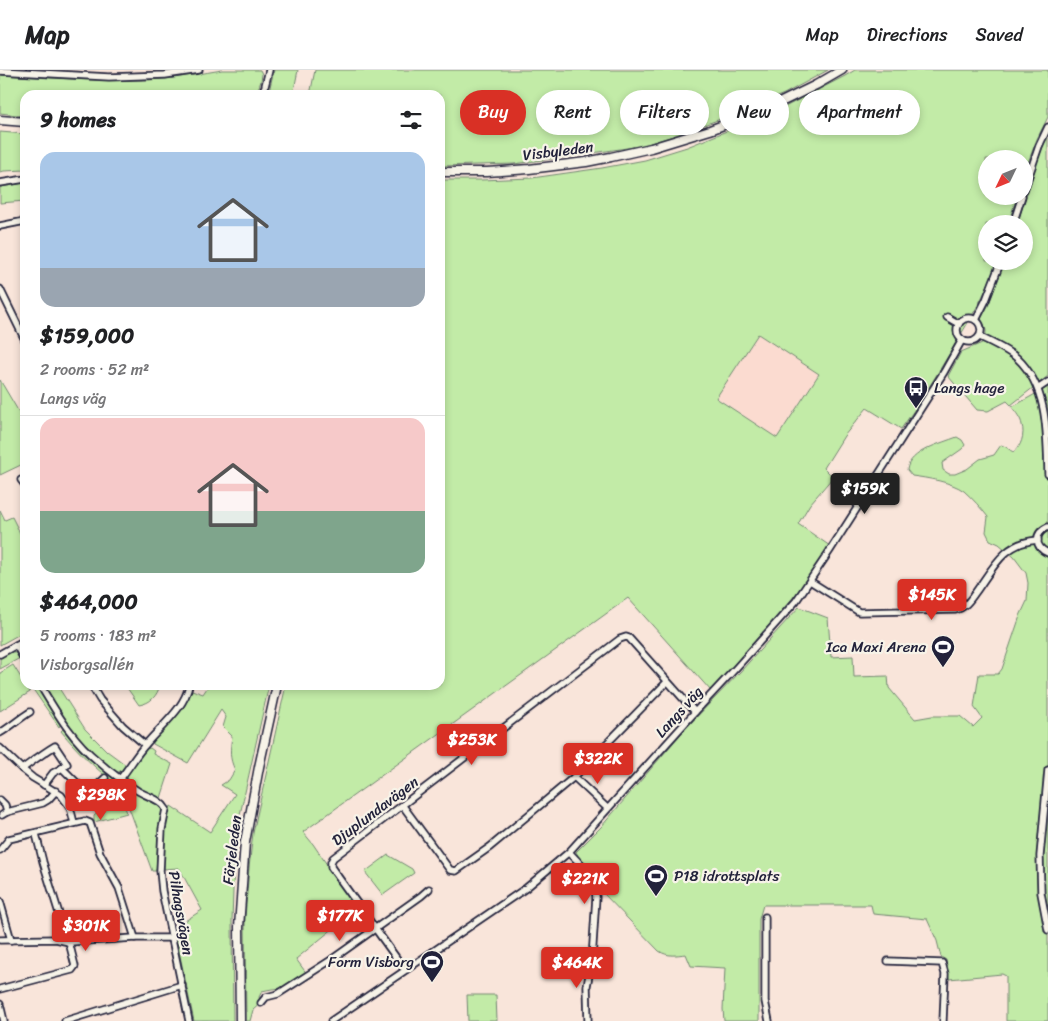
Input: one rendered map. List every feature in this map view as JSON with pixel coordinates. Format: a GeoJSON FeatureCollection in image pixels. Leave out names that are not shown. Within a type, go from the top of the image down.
{"type":"FeatureCollection","features":[{"type":"Feature","properties":{"kind":"main road","name":"Visbyleden"},"geometry":{"type":"LineString","coordinates":[[445,172],[487,172],[528,169],[612,157],[651,148],[710,130],[771,107],[842,70]]}},
{"type":"Feature","properties":{"kind":"main road"},"geometry":{"type":"LineString","coordinates":[[0,120],[20,122]]}},
{"type":"Feature","properties":{"kind":"main road","name":"Färjeleden"},"geometry":{"type":"LineString","coordinates":[[240,1021],[239,927],[245,842],[259,767],[277,690]]}},
{"type":"Feature","properties":{"kind":"street"},"geometry":{"type":"LineString","coordinates":[[0,71],[66,72],[109,77],[140,77],[165,76],[199,70]]}},
{"type":"Feature","properties":{"kind":"street"},"geometry":{"type":"LineString","coordinates":[[264,90],[269,70]]}},
{"type":"Feature","properties":{"kind":"street"},"geometry":{"type":"LineString","coordinates":[[1033,164],[1048,128]]}},
{"type":"Feature","properties":{"kind":"street"},"geometry":{"type":"LineString","coordinates":[[0,183],[20,180]]}},
{"type":"Feature","properties":{"kind":"street"},"geometry":{"type":"LineString","coordinates":[[0,226],[20,222]]}},
{"type":"Feature","properties":{"kind":"street"},"geometry":{"type":"LineString","coordinates":[[976,320],[998,270]]}},
{"type":"Feature","properties":{"kind":"street"},"geometry":{"type":"LineString","coordinates":[[0,289],[20,330]]}},
{"type":"Feature","properties":{"kind":"street"},"geometry":{"type":"LineString","coordinates":[[947,316],[958,324]]}},
{"type":"Feature","properties":{"kind":"street"},"geometry":{"type":"LineString","coordinates":[[966,318],[976,320],[979,322],[982,332],[980,337],[972,342],[962,340],[957,334],[958,324],[966,318]]}},
{"type":"Feature","properties":{"kind":"street"},"geometry":{"type":"LineString","coordinates":[[980,337],[1016,357],[1029,371],[1039,388],[1046,418],[1048,474]]}},
{"type":"Feature","properties":{"kind":"street","name":"Langs väg"},"geometry":{"type":"LineString","coordinates":[[331,1021],[526,888],[569,852],[694,712],[785,614],[810,581],[939,380],[962,340]]}},
{"type":"Feature","properties":{"kind":"street"},"geometry":{"type":"LineString","coordinates":[[1039,388],[1048,382]]}},
{"type":"Feature","properties":{"kind":"street"},"geometry":{"type":"LineString","coordinates":[[1048,528],[1040,532],[1038,540],[1040,548],[1048,553]]}},
{"type":"Feature","properties":{"kind":"street"},"geometry":{"type":"LineString","coordinates":[[810,581],[859,612],[955,610],[960,609],[968,602],[997,561],[1009,550],[1020,542],[1038,540]]}},
{"type":"Feature","properties":{"kind":"street","name":"Djuplundavägen"},"geometry":{"type":"LineString","coordinates":[[405,970],[332,867],[331,862],[334,858],[620,639],[629,638],[694,712]]}},
{"type":"Feature","properties":{"kind":"street"},"geometry":{"type":"LineString","coordinates":[[0,654],[20,643]]}},
{"type":"Feature","properties":{"kind":"street"},"geometry":{"type":"LineString","coordinates":[[16,645],[20,652]]}},
{"type":"Feature","properties":{"kind":"street"},"geometry":{"type":"LineString","coordinates":[[403,806],[450,870],[456,871],[490,847],[574,777],[667,682]]}},
{"type":"Feature","properties":{"kind":"street","name":"Pilhagsvägen"},"geometry":{"type":"LineString","coordinates":[[43,690],[64,725],[96,760],[140,792],[163,803],[166,809],[162,829],[160,871],[162,891],[189,1021]]}},
{"type":"Feature","properties":{"kind":"street"},"geometry":{"type":"LineString","coordinates":[[94,690],[117,720],[145,745]]}},
{"type":"Feature","properties":{"kind":"street"},"geometry":{"type":"LineString","coordinates":[[120,779],[145,745],[182,705],[188,690]]}},
{"type":"Feature","properties":{"kind":"street"},"geometry":{"type":"LineString","coordinates":[[0,733],[30,712]]}},
{"type":"Feature","properties":{"kind":"street"},"geometry":{"type":"LineString","coordinates":[[22,769],[55,746],[67,764],[53,773],[44,785]]}},
{"type":"Feature","properties":{"kind":"street"},"geometry":{"type":"LineString","coordinates":[[0,748],[33,778],[61,795],[70,807],[74,823]]}},
{"type":"Feature","properties":{"kind":"street"},"geometry":{"type":"LineString","coordinates":[[62,768],[88,794]]}},
{"type":"Feature","properties":{"kind":"street"},"geometry":{"type":"LineString","coordinates":[[1048,770],[1040,866],[1041,893],[1048,930]]}},
{"type":"Feature","properties":{"kind":"street"},"geometry":{"type":"LineString","coordinates":[[574,777],[607,808]]}},
{"type":"Feature","properties":{"kind":"street"},"geometry":{"type":"LineString","coordinates":[[70,807],[80,802],[106,778]]}},
{"type":"Feature","properties":{"kind":"street"},"geometry":{"type":"LineString","coordinates":[[0,800],[5,805],[5,814],[43,803],[56,791]]}},
{"type":"Feature","properties":{"kind":"street"},"geometry":{"type":"LineString","coordinates":[[0,850],[9,839],[36,834],[74,823],[85,821],[91,824],[100,854],[119,888],[135,938]]}},
{"type":"Feature","properties":{"kind":"street"},"geometry":{"type":"LineString","coordinates":[[0,989],[72,970],[75,966],[36,834]]}},
{"type":"Feature","properties":{"kind":"street"},"geometry":{"type":"LineString","coordinates":[[569,852],[589,873],[595,887],[592,959],[587,986],[588,1021]]}},
{"type":"Feature","properties":{"kind":"street"},"geometry":{"type":"LineString","coordinates":[[261,1003],[266,997],[278,994],[304,978],[376,929],[429,889]]}},
{"type":"Feature","properties":{"kind":"street"},"geometry":{"type":"LineString","coordinates":[[0,901],[11,940]]}},
{"type":"Feature","properties":{"kind":"street"},"geometry":{"type":"LineString","coordinates":[[765,917],[765,1001],[769,1021]]}},
{"type":"Feature","properties":{"kind":"street"},"geometry":{"type":"LineString","coordinates":[[0,940],[56,939],[69,942],[172,938]]}},
{"type":"Feature","properties":{"kind":"street"},"geometry":{"type":"LineString","coordinates":[[888,961],[942,963],[945,974],[943,1021]]}},
{"type":"Feature","properties":{"kind":"street"},"geometry":{"type":"LineString","coordinates":[[65,1021],[182,985]]}},
{"type":"Feature","properties":{"kind":"street"},"geometry":{"type":"LineString","coordinates":[[0,1004],[4,1021]]}},
{"type":"Feature","properties":{"kind":"shaded area"},"geometry":{"type":"Polygon","coordinates":[[[758,334],[819,374],[777,438],[716,397],[758,334]]]}},
{"type":"Feature","properties":{"kind":"green space"},"geometry":{"type":"Polygon","coordinates":[[[222,70],[260,70],[262,74],[258,90],[20,90],[20,115],[0,113],[0,75],[82,80],[172,78],[222,70]]]}},
{"type":"Feature","properties":{"kind":"green space"},"geometry":{"type":"Polygon","coordinates":[[[274,70],[298,70],[294,90],[270,90],[274,70]]]}},
{"type":"Feature","properties":{"kind":"green space"},"geometry":{"type":"Polygon","coordinates":[[[315,70],[828,70],[789,91],[719,90],[719,119],[709,123],[709,90],[620,90],[620,135],[676,135],[641,146],[514,164],[445,166],[445,90],[311,90],[315,70]]]}},
{"type":"Feature","properties":{"kind":"green space"},"geometry":{"type":"Polygon","coordinates":[[[855,70],[1048,70],[1048,117],[1033,150],[978,150],[978,205],[1014,205],[1011,215],[978,215],[978,270],[994,270],[988,285],[927,391],[901,429],[867,408],[844,436],[824,468],[833,477],[810,504],[798,524],[830,546],[797,593],[711,691],[628,598],[303,832],[357,909],[296,959],[307,974],[283,988],[262,991],[259,997],[261,1003],[253,1010],[250,1021],[246,1021],[245,918],[253,833],[285,690],[445,690],[445,180],[532,178],[645,160],[687,147],[719,134],[789,135],[789,105],[799,100],[799,135],[920,135],[920,90],[818,90],[855,70]],[[758,334],[716,398],[777,438],[819,374],[758,334]]]}},
{"type":"Feature","properties":{"kind":"green space"},"geometry":{"type":"Polygon","coordinates":[[[0,132],[20,134],[20,170],[0,172],[0,132]]]}},
{"type":"Feature","properties":{"kind":"green space"},"geometry":{"type":"Polygon","coordinates":[[[1048,134],[1048,376],[1011,405],[1007,401],[988,411],[977,410],[948,376],[961,352],[982,343],[986,331],[981,319],[1002,270],[1033,270],[1033,215],[1020,215],[1023,205],[1033,205],[1033,174],[1048,134]]]}},
{"type":"Feature","properties":{"kind":"green space"},"geometry":{"type":"Polygon","coordinates":[[[20,184],[20,201],[0,203],[0,187],[20,184]]]}},
{"type":"Feature","properties":{"kind":"green space"},"geometry":{"type":"Polygon","coordinates":[[[0,380],[20,414],[20,465],[0,475],[0,380]]]}},
{"type":"Feature","properties":{"kind":"green space"},"geometry":{"type":"Polygon","coordinates":[[[1048,387],[1048,1021],[1006,1021],[1006,976],[1002,974],[949,979],[946,960],[941,957],[937,941],[927,919],[873,914],[871,905],[763,905],[759,919],[759,1021],[724,1021],[725,968],[691,966],[686,954],[669,955],[659,951],[602,892],[596,872],[584,865],[576,852],[601,827],[685,729],[799,607],[828,618],[831,657],[853,656],[854,677],[888,676],[889,688],[915,719],[932,716],[960,716],[973,727],[982,718],[974,707],[979,674],[998,674],[1002,669],[1027,601],[1028,583],[1026,573],[1014,557],[999,544],[990,540],[986,532],[988,517],[964,491],[946,483],[912,476],[907,470],[909,463],[920,453],[957,437],[965,445],[942,463],[943,470],[949,474],[955,474],[967,469],[980,459],[994,455],[1001,445],[1013,452],[1022,440],[1023,429],[1021,420],[1012,407],[1048,387]]]}},
{"type":"Feature","properties":{"kind":"green space"},"geometry":{"type":"Polygon","coordinates":[[[0,510],[5,520],[12,517],[20,533],[20,634],[0,645],[0,510]]]}},
{"type":"Feature","properties":{"kind":"green space"},"geometry":{"type":"Polygon","coordinates":[[[12,651],[20,658],[0,669],[0,657],[12,651]]]}},
{"type":"Feature","properties":{"kind":"green space"},"geometry":{"type":"Polygon","coordinates":[[[13,665],[20,676],[20,690],[29,690],[30,692],[0,711],[0,673],[13,665]]]}},
{"type":"Feature","properties":{"kind":"green space"},"geometry":{"type":"Polygon","coordinates":[[[33,690],[40,690],[61,724],[59,727],[33,690]]]}},
{"type":"Feature","properties":{"kind":"green space"},"geometry":{"type":"Polygon","coordinates":[[[46,690],[60,690],[85,729],[107,751],[126,765],[121,771],[117,772],[108,768],[66,723],[46,690]]]}},
{"type":"Feature","properties":{"kind":"green space"},"geometry":{"type":"Polygon","coordinates":[[[128,690],[158,690],[147,703],[139,705],[128,690]]]}},
{"type":"Feature","properties":{"kind":"green space"},"geometry":{"type":"Polygon","coordinates":[[[192,690],[203,694],[206,690],[268,690],[239,819],[234,860],[232,922],[233,1021],[194,1021],[174,928],[202,910],[179,868],[163,869],[164,828],[171,806],[210,832],[235,794],[221,785],[229,780],[235,770],[230,754],[232,736],[223,727],[226,717],[221,710],[188,763],[153,744],[153,741],[184,706],[192,690]]]}},
{"type":"Feature","properties":{"kind":"green space"},"geometry":{"type":"Polygon","coordinates":[[[63,729],[95,763],[115,780],[114,783],[80,752],[61,731],[63,729]]]}},
{"type":"Feature","properties":{"kind":"green space"},"geometry":{"type":"Polygon","coordinates":[[[150,748],[154,751],[153,754],[172,764],[161,798],[140,789],[127,779],[127,774],[146,749],[150,748]]]}},
{"type":"Feature","properties":{"kind":"green space"},"geometry":{"type":"Polygon","coordinates":[[[121,784],[160,805],[163,810],[159,827],[156,871],[152,871],[124,794],[119,786],[121,784]]]}},
{"type":"Feature","properties":{"kind":"green space"},"geometry":{"type":"Polygon","coordinates":[[[115,788],[121,795],[127,813],[94,822],[94,816],[114,797],[111,793],[115,788]]]}},
{"type":"Feature","properties":{"kind":"green space"},"geometry":{"type":"Polygon","coordinates":[[[388,855],[412,869],[414,873],[383,895],[365,872],[388,855]]]}},
{"type":"Feature","properties":{"kind":"green space"},"geometry":{"type":"Polygon","coordinates":[[[467,995],[496,995],[497,1021],[468,1021],[467,995]]]}},
{"type":"Feature","properties":{"kind":"place","name":"Langs hage"},"geometry":{"type":"Point","coordinates":[916,409]}},
{"type":"Feature","properties":{"kind":"place","name":"Ica Maxi Arena"},"geometry":{"type":"Point","coordinates":[943,668]}},
{"type":"Feature","properties":{"kind":"place","name":"P18 idrottsplats"},"geometry":{"type":"Point","coordinates":[656,897]}},
{"type":"Feature","properties":{"kind":"place","name":"Form Visborg"},"geometry":{"type":"Point","coordinates":[432,983]}}]}
